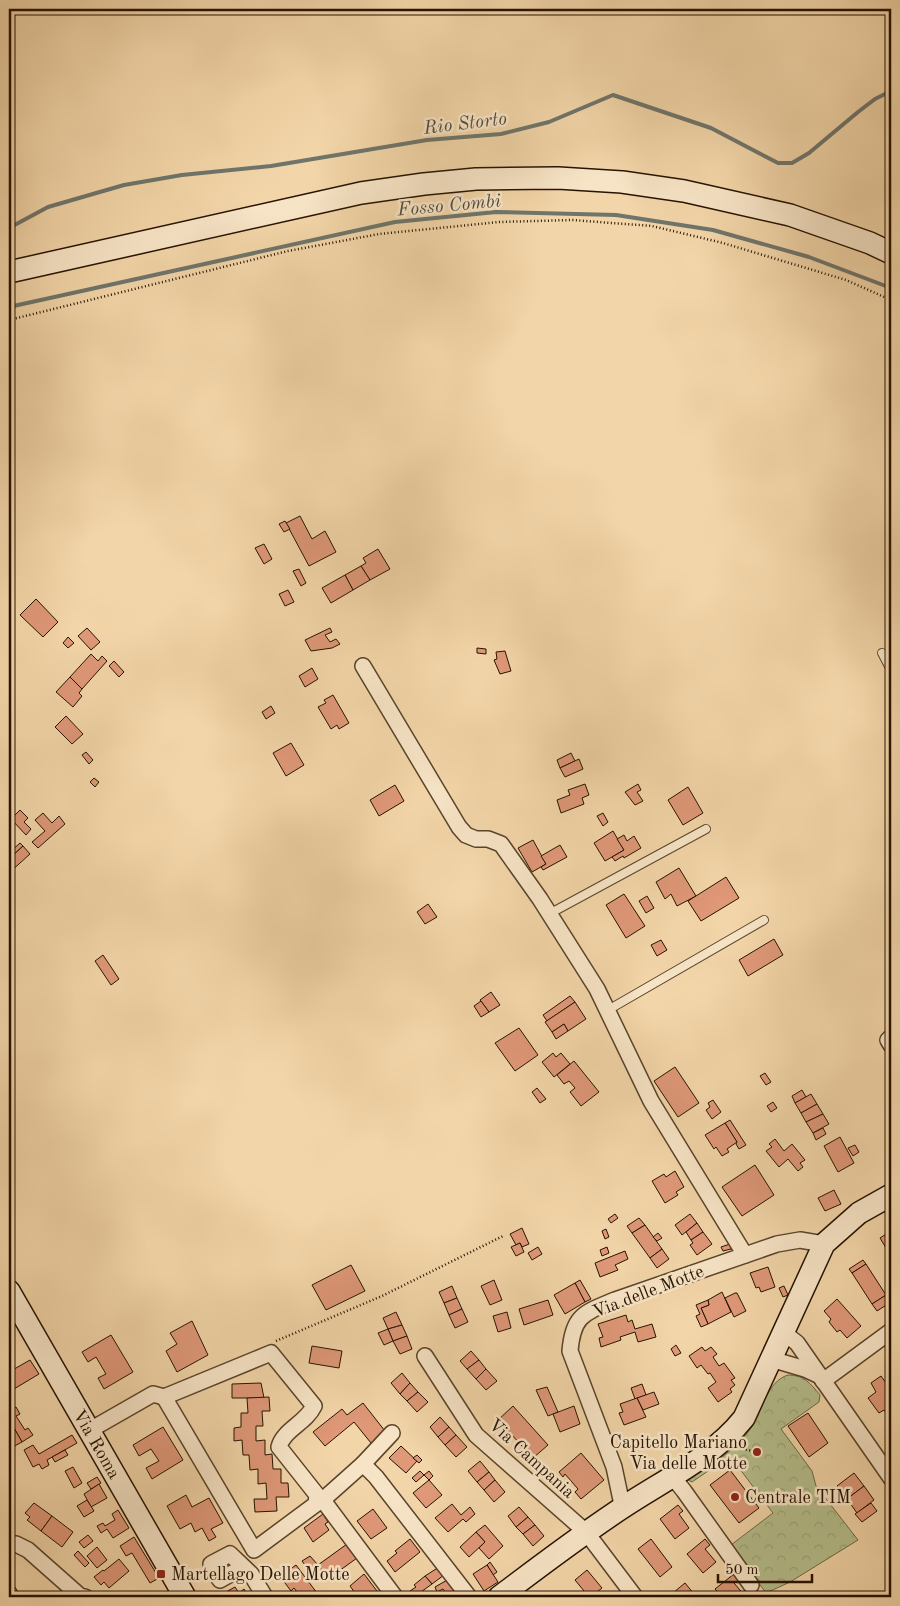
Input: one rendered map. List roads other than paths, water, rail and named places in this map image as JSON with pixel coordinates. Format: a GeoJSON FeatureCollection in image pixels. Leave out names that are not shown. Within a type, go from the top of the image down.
{"type":"FeatureCollection","features":[{"type":"Feature","properties":{"kind":"main road"},"geometry":{"type":"LineString","coordinates":[[15,270],[361,193],[476,179],[558,178],[622,182],[684,191],[790,215],[870,243],[891,253]]}},
{"type":"Feature","properties":{"kind":"main road"},"geometry":{"type":"LineString","coordinates":[[498,1597],[586,1532],[722,1442],[736,1428],[744,1418],[824,1244],[859,1214],[891,1195]]}},
{"type":"Feature","properties":{"kind":"main road","name":"Via Roma"},"geometry":{"type":"LineString","coordinates":[[9,1292],[90,1430],[184,1597]]}},
{"type":"Feature","properties":{"kind":"street"},"geometry":{"type":"LineString","coordinates":[[363,666],[459,827],[466,835],[501,844],[549,914],[597,989],[651,1101],[745,1255]]}},
{"type":"Feature","properties":{"kind":"street"},"geometry":{"type":"LineString","coordinates":[[891,1038],[888,1040],[891,1045]]}},
{"type":"Feature","properties":{"kind":"street","name":"Via delle Motte"},"geometry":{"type":"LineString","coordinates":[[625,1506],[621,1500],[614,1467],[570,1351],[572,1332],[580,1318],[594,1309],[777,1244],[800,1240],[824,1244]]}},
{"type":"Feature","properties":{"kind":"street"},"geometry":{"type":"LineString","coordinates":[[821,1378],[891,1331]]}},
{"type":"Feature","properties":{"kind":"street"},"geometry":{"type":"LineString","coordinates":[[783,1332],[797,1343],[821,1378],[886,1461],[891,1478]]}},
{"type":"Feature","properties":{"kind":"street"},"geometry":{"type":"LineString","coordinates":[[90,1430],[153,1394],[170,1395],[271,1353],[314,1406],[310,1415],[281,1439],[279,1447],[317,1495],[316,1504],[254,1550],[172,1411],[170,1395]]}},
{"type":"Feature","properties":{"kind":"street","name":"Via Campania"},"geometry":{"type":"LineString","coordinates":[[426,1356],[476,1435],[586,1532],[635,1597]]}},
{"type":"Feature","properties":{"kind":"street"},"geometry":{"type":"LineString","coordinates":[[771,1359],[805,1369],[821,1378]]}},
{"type":"Feature","properties":{"kind":"street"},"geometry":{"type":"LineString","coordinates":[[392,1433],[363,1464],[326,1497],[325,1503],[395,1597]]}},
{"type":"Feature","properties":{"kind":"street"},"geometry":{"type":"LineString","coordinates":[[363,1464],[376,1477],[469,1597]]}},
{"type":"Feature","properties":{"kind":"street"},"geometry":{"type":"LineString","coordinates":[[672,1476],[684,1490],[751,1585]]}},
{"type":"Feature","properties":{"kind":"street"},"geometry":{"type":"LineString","coordinates":[[9,1544],[16,1544],[28,1550],[80,1596],[85,1597]]}},
{"type":"Feature","properties":{"kind":"street"},"geometry":{"type":"LineString","coordinates":[[243,1566],[252,1574],[265,1597]]}},
{"type":"Feature","properties":{"kind":"lane"},"geometry":{"type":"LineString","coordinates":[[882,653],[891,670]]}},
{"type":"Feature","properties":{"kind":"lane"},"geometry":{"type":"LineString","coordinates":[[549,914],[706,829]]}},
{"type":"Feature","properties":{"kind":"lane"},"geometry":{"type":"LineString","coordinates":[[608,1010],[764,920]]}},
{"type":"Feature","properties":{"kind":"waterway","name":"Rio Storto"},"geometry":{"type":"LineString","coordinates":[[9,228],[48,207],[124,185],[182,175],[271,166],[427,140],[501,134],[549,122],[613,95],[711,128],[778,163],[792,163],[809,153],[875,99],[891,91]]}},
{"type":"Feature","properties":{"kind":"waterway","name":"Fosso Combi"},"geometry":{"type":"LineString","coordinates":[[9,307],[395,222],[496,212],[616,215],[713,230],[809,257],[891,288]]}},
{"type":"Feature","properties":{"kind":"place","name":"Capitello Mariano Via delle Motte"},"geometry":{"type":"Point","coordinates":[757,1452]}},
{"type":"Feature","properties":{"kind":"place","name":"Centrale TIM"},"geometry":{"type":"Point","coordinates":[735,1497]}},
{"type":"Feature","properties":{"kind":"place","name":"Martellago Delle Motte"},"geometry":{"type":"Point","coordinates":[161,1574]}}]}
